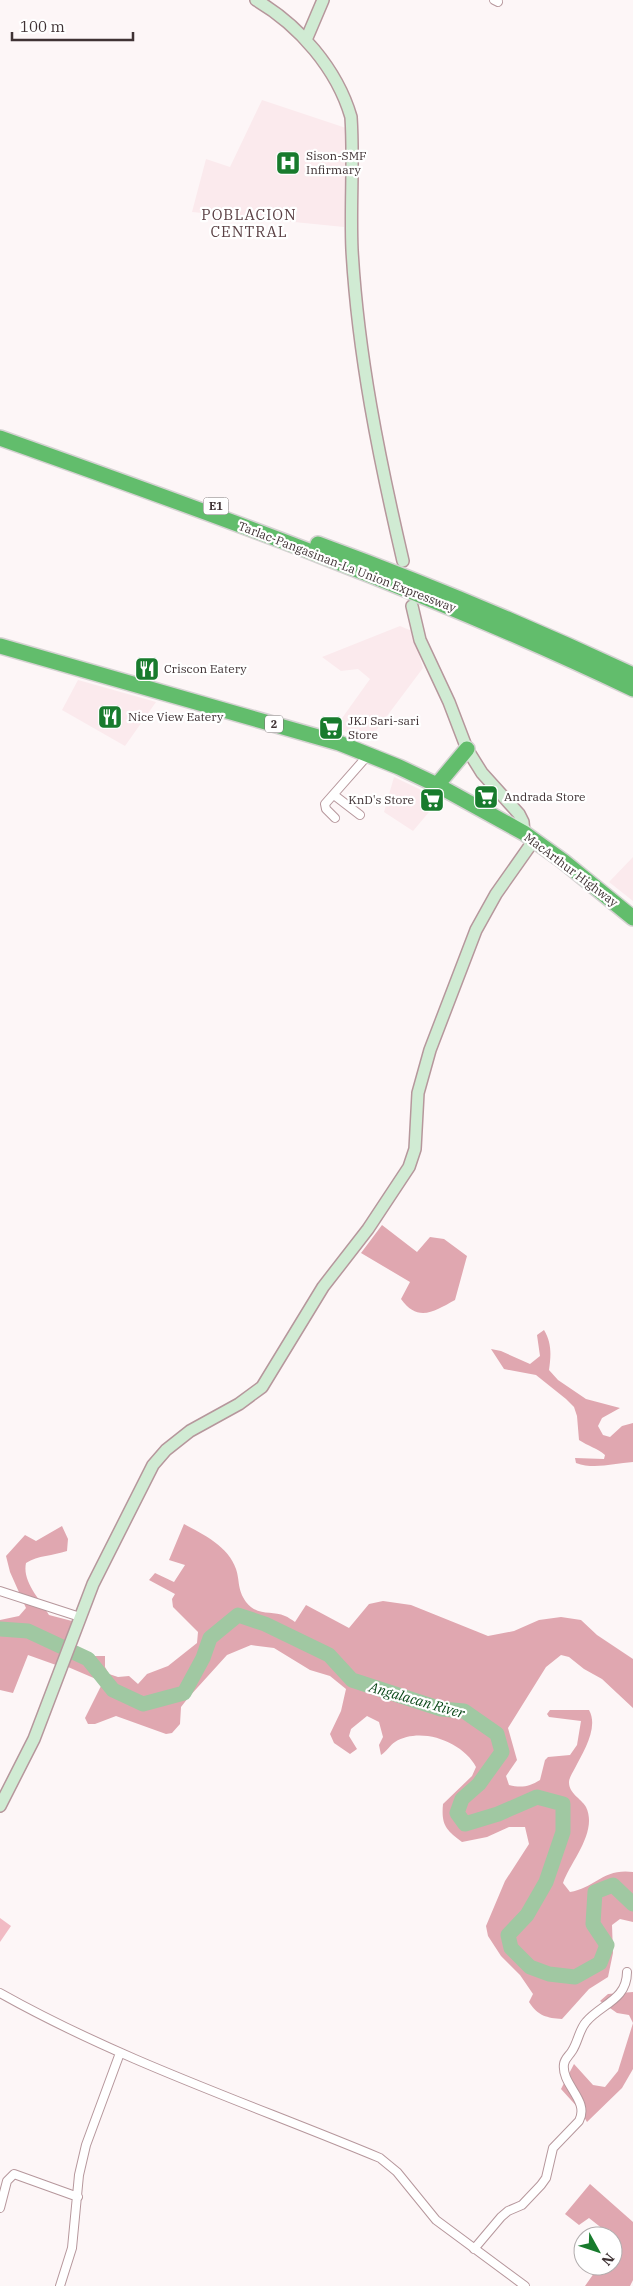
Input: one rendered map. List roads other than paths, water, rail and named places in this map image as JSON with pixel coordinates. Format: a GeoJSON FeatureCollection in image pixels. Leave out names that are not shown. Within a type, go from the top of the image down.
{"type":"FeatureCollection","features":[{"type":"Feature","properties":{"kind":"highway","name":"Tarlac-Pangasinan-La Union Expressway"},"geometry":{"type":"LineString","coordinates":[[0,427],[389,570],[592,662],[633,689]]}},
{"type":"Feature","properties":{"kind":"highway","name":"Tarlac-Pangasinan-La Union Expressway"},"geometry":{"type":"LineString","coordinates":[[0,438],[152,492],[592,662],[633,675]]}},
{"type":"Feature","properties":{"kind":"highway","name":"MacArthur Highway"},"geometry":{"type":"LineString","coordinates":[[0,646],[339,743],[369,754],[437,785],[529,837],[633,918]]}},
{"type":"Feature","properties":{"kind":"highway"},"geometry":{"type":"LineString","coordinates":[[592,662],[633,664]]}},
{"type":"Feature","properties":{"kind":"highway"},"geometry":{"type":"LineString","coordinates":[[592,662],[633,697]]}},
{"type":"Feature","properties":{"kind":"highway"},"geometry":{"type":"LineString","coordinates":[[437,785],[467,749]]}},
{"type":"Feature","properties":{"kind":"street"},"geometry":{"type":"LineString","coordinates":[[256,0],[270,8],[306,40],[338,84],[346,98],[351,117],[352,251],[363,362],[377,446],[403,561]]}},
{"type":"Feature","properties":{"kind":"street"},"geometry":{"type":"LineString","coordinates":[[306,40],[323,0]]}},
{"type":"Feature","properties":{"kind":"street"},"geometry":{"type":"LineString","coordinates":[[0,1806],[34,1738],[92,1584],[148,1475],[160,1456],[190,1431],[239,1404],[262,1387],[323,1288],[368,1229],[413,1160],[416,1140],[418,1093],[428,1057],[476,930],[529,837],[519,814],[482,773],[467,749],[449,702],[420,640],[412,606]]}},
{"type":"Feature","properties":{"kind":"street"},"geometry":{"type":"LineString","coordinates":[[335,818],[325,807],[369,754]]}},
{"type":"Feature","properties":{"kind":"street"},"geometry":{"type":"LineString","coordinates":[[334,795],[360,815]]}},
{"type":"Feature","properties":{"kind":"street"},"geometry":{"type":"LineString","coordinates":[[0,1592],[80,1617]]}},
{"type":"Feature","properties":{"kind":"street"},"geometry":{"type":"LineString","coordinates":[[474,2249],[501,2217],[508,2211],[522,2205],[541,2185],[546,2178],[553,2148],[579,2121],[581,2105],[564,2074],[564,2064],[572,2052],[586,2021],[614,2000],[621,1992],[625,1984],[627,1972]]}},
{"type":"Feature","properties":{"kind":"street"},"geometry":{"type":"LineString","coordinates":[[0,1993],[45,2018],[120,2053],[380,2158],[397,2172],[436,2220],[525,2286]]}},
{"type":"Feature","properties":{"kind":"street"},"geometry":{"type":"LineString","coordinates":[[60,2286],[72,2248],[81,2164],[86,2145],[120,2053]]}},
{"type":"Feature","properties":{"kind":"street"},"geometry":{"type":"LineString","coordinates":[[0,2208],[7,2181],[14,2174],[78,2197]]}},
{"type":"Feature","properties":{"kind":"waterway","name":"Angalacan River"},"geometry":{"type":"LineString","coordinates":[[0,1629],[28,1631],[88,1659],[113,1690],[143,1704],[184,1693],[203,1658],[210,1638],[238,1615],[265,1624],[329,1655],[352,1680],[441,1709],[464,1711],[497,1734],[502,1752],[479,1784],[462,1799],[457,1813],[465,1824],[498,1814],[537,1797],[563,1804],[563,1832],[546,1882],[527,1915],[508,1935],[511,1948],[530,1967],[549,1974],[575,1977],[600,1963],[607,1945],[593,1924],[595,1892],[613,1885],[633,1904]]}},
{"type":"Feature","properties":{"kind":"place","name":"Sison-SMF Infirmary"},"geometry":{"type":"Point","coordinates":[288,163]}},
{"type":"Feature","properties":{"kind":"place","name":"Criscon Eatery"},"geometry":{"type":"Point","coordinates":[147,669]}},
{"type":"Feature","properties":{"kind":"place","name":"Nice View Eatery"},"geometry":{"type":"Point","coordinates":[110,717]}},
{"type":"Feature","properties":{"kind":"place","name":"JKJ Sari-sari Store"},"geometry":{"type":"Point","coordinates":[331,728]}},
{"type":"Feature","properties":{"kind":"place","name":"Andrada Store"},"geometry":{"type":"Point","coordinates":[486,797]}},
{"type":"Feature","properties":{"kind":"place","name":"KnD's Store"},"geometry":{"type":"Point","coordinates":[432,800]}},
{"type":"Feature","properties":{"kind":"district","name":"POBLACION CENTRAL"},"geometry":{"type":"Point","coordinates":[249,224]}}]}
